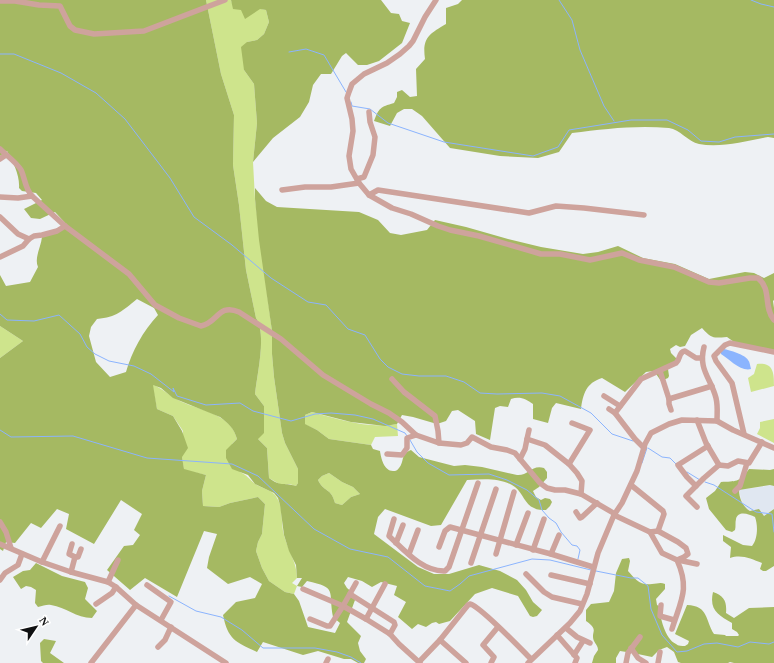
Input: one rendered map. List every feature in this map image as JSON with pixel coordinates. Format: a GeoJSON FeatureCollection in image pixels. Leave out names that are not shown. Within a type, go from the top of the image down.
{"type":"FeatureCollection","features":[{"type":"Feature","properties":{"kind":"street"},"geometry":{"type":"LineString","coordinates":[[0,1],[15,1],[40,5],[60,6],[70,26],[75,30],[94,34],[144,31],[226,0]]}},
{"type":"Feature","properties":{"kind":"street"},"geometry":{"type":"LineString","coordinates":[[436,0],[409,46],[387,63],[364,74],[352,84],[348,92],[347,98],[353,131],[349,156],[351,169],[369,195],[392,208],[411,214],[438,226],[541,254],[560,254],[590,260],[622,253],[639,260],[674,267],[709,282],[718,283],[758,278],[765,285],[770,314],[774,320]]}},
{"type":"Feature","properties":{"kind":"street"},"geometry":{"type":"LineString","coordinates":[[282,190],[305,187],[331,187],[358,181],[364,177],[373,155],[375,137],[370,122],[369,112]]}},
{"type":"Feature","properties":{"kind":"street"},"geometry":{"type":"LineString","coordinates":[[0,149],[20,168],[28,192],[65,226],[129,274],[155,305],[201,326],[205,326],[220,313],[227,310],[239,312],[281,339],[323,375],[402,422],[411,437],[439,443],[461,445],[467,443],[472,437],[491,447],[511,451],[520,458],[540,483],[547,488],[581,494],[615,515],[650,532],[658,531],[682,544],[688,553],[687,556],[678,560]]}},
{"type":"Feature","properties":{"kind":"street"},"geometry":{"type":"LineString","coordinates":[[0,159],[6,155]]}},
{"type":"Feature","properties":{"kind":"street"},"geometry":{"type":"LineString","coordinates":[[369,195],[378,190],[529,213],[556,206],[644,214]]}},
{"type":"Feature","properties":{"kind":"street"},"geometry":{"type":"LineString","coordinates":[[0,197],[18,198],[32,196]]}},
{"type":"Feature","properties":{"kind":"street"},"geometry":{"type":"LineString","coordinates":[[0,217],[18,234],[29,239]]}},
{"type":"Feature","properties":{"kind":"street"},"geometry":{"type":"LineString","coordinates":[[0,257],[23,246],[34,236],[57,231],[65,226]]}},
{"type":"Feature","properties":{"kind":"street"},"geometry":{"type":"LineString","coordinates":[[744,434],[732,383],[714,356],[725,345],[730,343],[774,352]]}},
{"type":"Feature","properties":{"kind":"street"},"geometry":{"type":"LineString","coordinates":[[704,347],[702,363],[716,398],[717,421]]}},
{"type":"Feature","properties":{"kind":"street"},"geometry":{"type":"LineString","coordinates":[[615,413],[641,379],[678,362],[680,354],[684,351],[696,358],[702,358]]}},
{"type":"Feature","properties":{"kind":"street"},"geometry":{"type":"LineString","coordinates":[[660,371],[669,399],[668,404],[671,410]]}},
{"type":"Feature","properties":{"kind":"street"},"geometry":{"type":"LineString","coordinates":[[392,379],[404,392],[435,416],[439,443]]}},
{"type":"Feature","properties":{"kind":"street"},"geometry":{"type":"LineString","coordinates":[[669,399],[712,386]]}},
{"type":"Feature","properties":{"kind":"street"},"geometry":{"type":"LineString","coordinates":[[604,396],[620,406]]}},
{"type":"Feature","properties":{"kind":"street"},"geometry":{"type":"LineString","coordinates":[[609,409],[615,413],[636,441],[644,446]]}},
{"type":"Feature","properties":{"kind":"street"},"geometry":{"type":"LineString","coordinates":[[304,589],[343,606],[390,634],[420,663],[465,608],[470,604],[473,604],[498,627],[530,662],[566,628],[580,611],[587,594],[592,569],[598,553],[615,515],[632,486],[644,446],[651,433],[669,424],[682,420],[717,421],[733,430],[774,448]]}},
{"type":"Feature","properties":{"kind":"street"},"geometry":{"type":"LineString","coordinates":[[697,420],[708,446],[719,465]]}},
{"type":"Feature","properties":{"kind":"street"},"geometry":{"type":"LineString","coordinates":[[570,464],[590,430],[572,423]]}},
{"type":"Feature","properties":{"kind":"street"},"geometry":{"type":"LineString","coordinates":[[520,458],[525,448],[528,430]]}},
{"type":"Feature","properties":{"kind":"street"},"geometry":{"type":"LineString","coordinates":[[387,454],[402,455],[407,448],[411,437]]}},
{"type":"Feature","properties":{"kind":"street"},"geometry":{"type":"LineString","coordinates":[[527,439],[545,445],[570,464],[582,481],[581,494]]}},
{"type":"Feature","properties":{"kind":"street"},"geometry":{"type":"LineString","coordinates":[[735,490],[740,486],[747,463],[750,462],[762,442]]}},
{"type":"Feature","properties":{"kind":"street"},"geometry":{"type":"LineString","coordinates":[[697,485],[687,477],[679,464],[708,446]]}},
{"type":"Feature","properties":{"kind":"street"},"geometry":{"type":"LineString","coordinates":[[698,507],[686,497],[704,478],[719,465],[728,466],[736,461],[747,463]]}},
{"type":"Feature","properties":{"kind":"street"},"geometry":{"type":"LineString","coordinates":[[394,519],[389,536],[414,558],[433,570],[445,571],[449,567],[478,483]]}},
{"type":"Feature","properties":{"kind":"street"},"geometry":{"type":"LineString","coordinates":[[632,486],[663,511],[664,514],[658,531]]}},
{"type":"Feature","properties":{"kind":"street"},"geometry":{"type":"LineString","coordinates":[[471,563],[496,489]]}},
{"type":"Feature","properties":{"kind":"street"},"geometry":{"type":"LineString","coordinates":[[496,554],[514,492]]}},
{"type":"Feature","properties":{"kind":"street"},"geometry":{"type":"LineString","coordinates":[[576,512],[580,518],[597,503]]}},
{"type":"Feature","properties":{"kind":"street"},"geometry":{"type":"LineString","coordinates":[[516,545],[528,513]]}},
{"type":"Feature","properties":{"kind":"street"},"geometry":{"type":"LineString","coordinates":[[533,550],[544,519]]}},
{"type":"Feature","properties":{"kind":"street"},"geometry":{"type":"LineString","coordinates":[[0,522],[6,532],[11,548]]}},
{"type":"Feature","properties":{"kind":"street"},"geometry":{"type":"LineString","coordinates":[[396,543],[403,525]]}},
{"type":"Feature","properties":{"kind":"street"},"geometry":{"type":"LineString","coordinates":[[42,562],[60,526]]}},
{"type":"Feature","properties":{"kind":"street"},"geometry":{"type":"LineString","coordinates":[[439,547],[447,528],[450,527],[551,554],[592,569]]}},
{"type":"Feature","properties":{"kind":"street"},"geometry":{"type":"LineString","coordinates":[[409,554],[418,530]]}},
{"type":"Feature","properties":{"kind":"street"},"geometry":{"type":"LineString","coordinates":[[650,532],[662,553],[678,560],[697,564]]}},
{"type":"Feature","properties":{"kind":"street"},"geometry":{"type":"LineString","coordinates":[[551,554],[559,535]]}},
{"type":"Feature","properties":{"kind":"street"},"geometry":{"type":"LineString","coordinates":[[0,544],[42,562],[108,582],[116,587],[136,605],[226,663]]}},
{"type":"Feature","properties":{"kind":"street"},"geometry":{"type":"LineString","coordinates":[[72,544],[69,554],[75,557]]}},
{"type":"Feature","properties":{"kind":"street"},"geometry":{"type":"LineString","coordinates":[[71,572],[75,557],[78,557],[81,549]]}},
{"type":"Feature","properties":{"kind":"street"},"geometry":{"type":"LineString","coordinates":[[0,580],[5,573],[16,566],[22,554]]}},
{"type":"Feature","properties":{"kind":"street"},"geometry":{"type":"LineString","coordinates":[[108,582],[118,560]]}},
{"type":"Feature","properties":{"kind":"street"},"geometry":{"type":"LineString","coordinates":[[672,629],[685,585],[684,576],[678,560]]}},
{"type":"Feature","properties":{"kind":"street"},"geometry":{"type":"LineString","coordinates":[[526,574],[544,592],[552,597],[582,604]]}},
{"type":"Feature","properties":{"kind":"street"},"geometry":{"type":"LineString","coordinates":[[551,575],[590,584]]}},
{"type":"Feature","properties":{"kind":"street"},"geometry":{"type":"LineString","coordinates":[[310,619],[330,626],[356,583]]}},
{"type":"Feature","properties":{"kind":"street"},"geometry":{"type":"LineString","coordinates":[[366,619],[385,584]]}},
{"type":"Feature","properties":{"kind":"street"},"geometry":{"type":"LineString","coordinates":[[147,585],[171,602],[161,620]]}},
{"type":"Feature","properties":{"kind":"street"},"geometry":{"type":"LineString","coordinates":[[96,604],[112,593],[116,587]]}},
{"type":"Feature","properties":{"kind":"street"},"geometry":{"type":"LineString","coordinates":[[350,594],[394,622],[395,625],[390,634]]}},
{"type":"Feature","properties":{"kind":"street"},"geometry":{"type":"LineString","coordinates":[[91,663],[136,605]]}},
{"type":"Feature","properties":{"kind":"street"},"geometry":{"type":"LineString","coordinates":[[661,605],[660,616],[674,620]]}},
{"type":"Feature","properties":{"kind":"street"},"geometry":{"type":"LineString","coordinates":[[158,647],[165,640],[171,627]]}},
{"type":"Feature","properties":{"kind":"street"},"geometry":{"type":"LineString","coordinates":[[490,663],[494,657],[484,645],[498,627]]}},
{"type":"Feature","properties":{"kind":"street"},"geometry":{"type":"LineString","coordinates":[[566,628],[572,634],[590,643]]}},
{"type":"Feature","properties":{"kind":"street"},"geometry":{"type":"LineString","coordinates":[[557,635],[578,659],[575,663]]}},
{"type":"Feature","properties":{"kind":"street"},"geometry":{"type":"LineString","coordinates":[[626,663],[631,648],[640,637]]}},
{"type":"Feature","properties":{"kind":"street"},"geometry":{"type":"LineString","coordinates":[[440,640],[466,663]]}},
{"type":"Feature","properties":{"kind":"street"},"geometry":{"type":"LineString","coordinates":[[574,655],[583,640]]}},
{"type":"Feature","properties":{"kind":"street"},"geometry":{"type":"LineString","coordinates":[[631,648],[638,658],[646,663]]}},
{"type":"Feature","properties":{"kind":"street"},"geometry":{"type":"LineString","coordinates":[[658,663],[660,652]]}},
{"type":"Feature","properties":{"kind":"shaded area"},"geometry":{"type":"Polygon","coordinates":[[[771,485],[774,486],[774,509],[764,516],[746,509],[741,499],[739,489],[771,485]]]}},
{"type":"Feature","properties":{"kind":"green space"},"geometry":{"type":"Polygon","coordinates":[[[0,0],[206,0],[221,74],[234,115],[233,165],[246,270],[256,318],[261,334],[255,394],[264,406],[264,433],[258,439],[267,448],[269,478],[279,483],[296,486],[298,483],[298,469],[285,443],[282,433],[274,377],[272,331],[259,240],[255,188],[266,201],[277,207],[359,212],[378,220],[390,233],[401,235],[427,230],[435,220],[541,247],[583,254],[598,252],[618,246],[643,258],[675,264],[709,279],[745,272],[754,273],[764,278],[774,273],[774,351],[734,342],[727,337],[713,337],[702,328],[691,335],[685,346],[680,347],[676,345],[670,349],[671,353],[677,359],[668,369],[668,378],[661,381],[654,371],[646,372],[625,392],[602,378],[592,383],[586,390],[581,409],[556,403],[552,408],[548,423],[533,419],[533,404],[530,402],[520,398],[511,399],[508,407],[500,406],[495,408],[490,440],[476,434],[475,421],[458,410],[452,411],[446,421],[437,424],[402,415],[397,424],[385,426],[351,422],[312,412],[305,415],[305,424],[317,430],[329,439],[371,445],[373,449],[380,451],[385,467],[394,471],[398,470],[405,454],[411,450],[419,457],[454,466],[465,465],[482,467],[517,475],[524,474],[536,468],[544,468],[547,472],[547,478],[533,491],[536,497],[541,500],[545,498],[550,499],[552,502],[546,510],[535,509],[526,502],[515,487],[510,484],[492,479],[467,480],[441,525],[431,526],[385,509],[378,517],[374,534],[418,567],[434,574],[449,574],[479,565],[500,571],[517,580],[526,590],[533,602],[542,610],[537,616],[530,616],[518,596],[492,588],[475,594],[450,621],[439,624],[436,622],[432,623],[426,627],[418,624],[412,629],[398,617],[406,602],[394,595],[397,586],[381,582],[372,587],[362,581],[348,577],[344,583],[353,593],[355,600],[347,622],[361,636],[358,643],[360,651],[366,659],[364,663],[358,663],[351,659],[344,659],[318,651],[303,655],[263,642],[257,652],[244,646],[230,635],[223,615],[236,602],[255,598],[262,584],[250,577],[228,584],[207,568],[217,534],[204,531],[177,597],[145,578],[130,590],[107,570],[124,546],[133,545],[140,535],[134,530],[142,514],[121,500],[94,544],[66,529],[69,514],[57,509],[41,528],[31,523],[15,543],[6,542],[3,551],[0,549],[0,358],[23,341],[0,326],[0,275],[6,286],[30,282],[38,267],[37,256],[42,237],[68,226],[55,212],[40,219],[31,218],[24,209],[42,200],[36,193],[22,191],[19,188],[17,173],[7,151],[0,156],[0,0]],[[137,299],[123,310],[110,317],[97,319],[91,327],[89,336],[96,362],[110,377],[126,372],[131,356],[148,328],[158,315],[154,308],[137,299]],[[153,385],[157,409],[173,416],[182,431],[188,448],[182,457],[184,469],[206,475],[202,491],[203,506],[219,507],[258,497],[265,504],[262,534],[256,551],[262,568],[269,581],[285,592],[294,594],[299,601],[308,627],[335,633],[340,623],[333,617],[331,596],[328,588],[317,583],[307,581],[302,587],[297,586],[302,578],[297,578],[296,565],[289,551],[284,535],[278,498],[274,493],[255,484],[248,475],[232,469],[226,458],[226,450],[237,439],[230,426],[220,417],[173,398],[161,388],[153,385]],[[329,473],[322,476],[318,480],[323,487],[332,494],[335,503],[342,505],[351,497],[360,494],[353,487],[342,482],[329,473]]]}},
{"type":"Feature","properties":{"kind":"green space"},"geometry":{"type":"Polygon","coordinates":[[[206,0],[231,0],[232,3],[266,10],[269,22],[264,34],[257,40],[247,42],[244,70],[254,84],[257,123],[253,162],[255,199],[272,331],[274,377],[282,433],[285,443],[298,469],[298,483],[296,486],[289,484],[281,485],[269,478],[267,448],[258,439],[264,406],[255,394],[261,334],[256,318],[246,270],[233,165],[234,115],[221,74],[206,0]]]}},
{"type":"Feature","properties":{"kind":"green space"},"geometry":{"type":"Polygon","coordinates":[[[231,0],[381,0],[391,13],[399,14],[402,21],[410,23],[402,43],[379,61],[367,65],[358,65],[346,53],[342,56],[331,74],[321,74],[313,85],[309,102],[300,117],[273,138],[253,162],[257,123],[254,84],[244,70],[241,47],[247,42],[257,40],[264,34],[269,22],[266,10],[260,9],[245,19],[241,10],[233,9],[231,0]]]}},
{"type":"Feature","properties":{"kind":"green space"},"geometry":{"type":"Polygon","coordinates":[[[462,0],[774,0],[774,138],[768,137],[734,144],[707,145],[695,143],[677,131],[669,128],[632,127],[608,129],[572,133],[559,152],[538,158],[500,156],[450,148],[422,116],[412,109],[404,109],[397,113],[390,126],[374,121],[377,113],[381,109],[394,103],[397,97],[397,92],[402,90],[410,97],[417,96],[416,69],[425,59],[424,52],[426,41],[431,34],[446,24],[446,8],[458,4],[462,0]]]}},
{"type":"Feature","properties":{"kind":"green space"},"geometry":{"type":"Polygon","coordinates":[[[0,326],[23,341],[0,358],[0,326]]]}},
{"type":"Feature","properties":{"kind":"green space"},"geometry":{"type":"Polygon","coordinates":[[[757,364],[763,364],[770,367],[774,377],[774,386],[751,392],[748,378],[754,374],[757,364]]]}},
{"type":"Feature","properties":{"kind":"green space"},"geometry":{"type":"Polygon","coordinates":[[[152,384],[182,402],[215,414],[229,424],[234,431],[237,439],[232,444],[240,472],[252,482],[273,493],[279,502],[284,537],[297,572],[297,578],[292,583],[297,586],[294,594],[285,592],[269,581],[262,568],[256,551],[262,534],[265,504],[258,497],[219,507],[203,506],[202,491],[206,475],[184,470],[182,457],[183,431],[173,416],[157,409],[152,384]]]}},
{"type":"Feature","properties":{"kind":"green space"},"geometry":{"type":"Polygon","coordinates":[[[312,412],[365,425],[397,424],[398,436],[375,437],[371,445],[329,439],[317,430],[304,424],[305,415],[312,412]]]}},
{"type":"Feature","properties":{"kind":"green space"},"geometry":{"type":"Polygon","coordinates":[[[774,419],[774,443],[757,434],[760,428],[760,422],[774,419]]]}},
{"type":"Feature","properties":{"kind":"green space"},"geometry":{"type":"Polygon","coordinates":[[[749,469],[774,469],[774,486],[770,485],[739,490],[742,502],[750,511],[759,509],[764,516],[774,509],[774,566],[766,571],[760,569],[762,563],[754,560],[742,557],[730,558],[731,547],[723,541],[723,535],[743,545],[752,546],[757,532],[755,517],[747,514],[739,514],[736,519],[735,530],[732,532],[726,530],[709,509],[706,498],[715,491],[721,482],[730,482],[740,479],[749,469]]]}},
{"type":"Feature","properties":{"kind":"green space"},"geometry":{"type":"Polygon","coordinates":[[[329,473],[342,482],[353,487],[360,494],[351,497],[342,505],[335,503],[332,494],[320,484],[318,480],[322,476],[329,473]]]}},
{"type":"Feature","properties":{"kind":"green space"},"geometry":{"type":"Polygon","coordinates":[[[629,558],[630,561],[628,571],[638,581],[644,584],[665,584],[665,589],[656,599],[657,605],[659,606],[666,633],[672,641],[680,646],[685,646],[689,641],[675,634],[687,605],[694,606],[703,611],[714,634],[726,636],[739,635],[732,629],[732,623],[719,614],[714,608],[712,603],[713,592],[722,597],[726,605],[726,613],[734,618],[749,608],[774,607],[774,663],[681,663],[678,662],[674,652],[667,647],[659,650],[652,657],[620,651],[616,658],[616,663],[592,663],[598,649],[593,638],[594,629],[586,621],[586,610],[591,604],[609,602],[614,591],[616,573],[622,559],[629,558]]]}},
{"type":"Feature","properties":{"kind":"green space"},"geometry":{"type":"Polygon","coordinates":[[[36,563],[62,576],[85,582],[88,588],[85,599],[97,611],[92,618],[86,618],[56,606],[46,605],[38,607],[35,603],[36,590],[26,586],[21,589],[13,577],[23,571],[30,570],[36,563]]]}},
{"type":"Feature","properties":{"kind":"green space"},"geometry":{"type":"Polygon","coordinates":[[[44,639],[56,641],[50,653],[64,663],[43,663],[41,661],[40,643],[44,639]]]}},
{"type":"Feature","properties":{"kind":"water"},"geometry":{"type":"Polygon","coordinates":[[[724,349],[747,358],[751,369],[743,369],[731,362],[721,354],[724,349]]]}},
{"type":"Feature","properties":{"kind":"waterway"},"geometry":{"type":"LineString","coordinates":[[559,0],[572,20],[580,50],[604,106],[614,121]]}},
{"type":"Feature","properties":{"kind":"waterway"},"geometry":{"type":"LineString","coordinates":[[751,0],[774,7]]}},
{"type":"Feature","properties":{"kind":"waterway"},"geometry":{"type":"LineString","coordinates":[[289,52],[306,49],[324,55],[346,92]]}},
{"type":"Feature","properties":{"kind":"waterway"},"geometry":{"type":"LineString","coordinates":[[0,54],[14,54],[61,73],[96,93],[125,119],[170,178],[194,217],[232,245],[271,278],[308,302],[326,305],[348,329],[365,335],[380,359],[388,367],[402,374],[419,376],[446,376],[464,382],[480,393],[542,393],[560,396],[591,413],[612,434],[633,441]]}},
{"type":"Feature","properties":{"kind":"waterway"},"geometry":{"type":"LineString","coordinates":[[351,102],[352,106],[370,109],[388,123],[444,142],[533,156],[558,147],[569,130],[631,120],[667,120],[688,130],[701,141],[719,142],[735,137],[774,134]]}},
{"type":"Feature","properties":{"kind":"waterway"},"geometry":{"type":"LineString","coordinates":[[0,314],[7,320],[34,321],[59,315],[80,334],[87,347],[95,354],[109,361],[134,366],[151,374],[174,392],[173,388],[177,396],[206,405],[240,403],[253,411],[291,421],[315,414],[331,413],[355,415],[373,419],[405,433],[407,436]]}},
{"type":"Feature","properties":{"kind":"waterway"},"geometry":{"type":"LineString","coordinates":[[0,430],[11,437],[73,436],[147,458],[232,464],[258,476],[314,529],[350,549],[388,557],[425,586],[450,591],[469,576],[532,559],[550,560],[591,570]]}},
{"type":"Feature","properties":{"kind":"waterway"},"geometry":{"type":"LineString","coordinates":[[410,440],[417,452],[428,463],[449,475],[489,474],[507,480],[527,490],[539,500],[542,510],[556,523],[561,532],[572,545],[577,546],[580,550],[578,559]]}},
{"type":"Feature","properties":{"kind":"waterway"},"geometry":{"type":"LineString","coordinates":[[642,463],[647,448],[646,447]]}},
{"type":"Feature","properties":{"kind":"waterway"},"geometry":{"type":"LineString","coordinates":[[648,448],[662,457],[670,458],[676,464]]}},
{"type":"Feature","properties":{"kind":"waterway"},"geometry":{"type":"LineString","coordinates":[[687,472],[700,480]]}},
{"type":"Feature","properties":{"kind":"waterway"},"geometry":{"type":"LineString","coordinates":[[705,482],[714,485],[756,512],[772,514],[774,532]]}},
{"type":"Feature","properties":{"kind":"waterway"},"geometry":{"type":"LineString","coordinates":[[596,571],[638,578],[648,586],[651,609],[662,635],[677,652],[687,651],[704,644],[717,643],[738,647],[750,642],[769,644],[774,642]]}},
{"type":"Feature","properties":{"kind":"waterway"},"geometry":{"type":"LineString","coordinates":[[169,596],[196,611],[221,617],[242,630],[263,648],[315,648],[337,652],[351,657],[361,663]]}}]}
